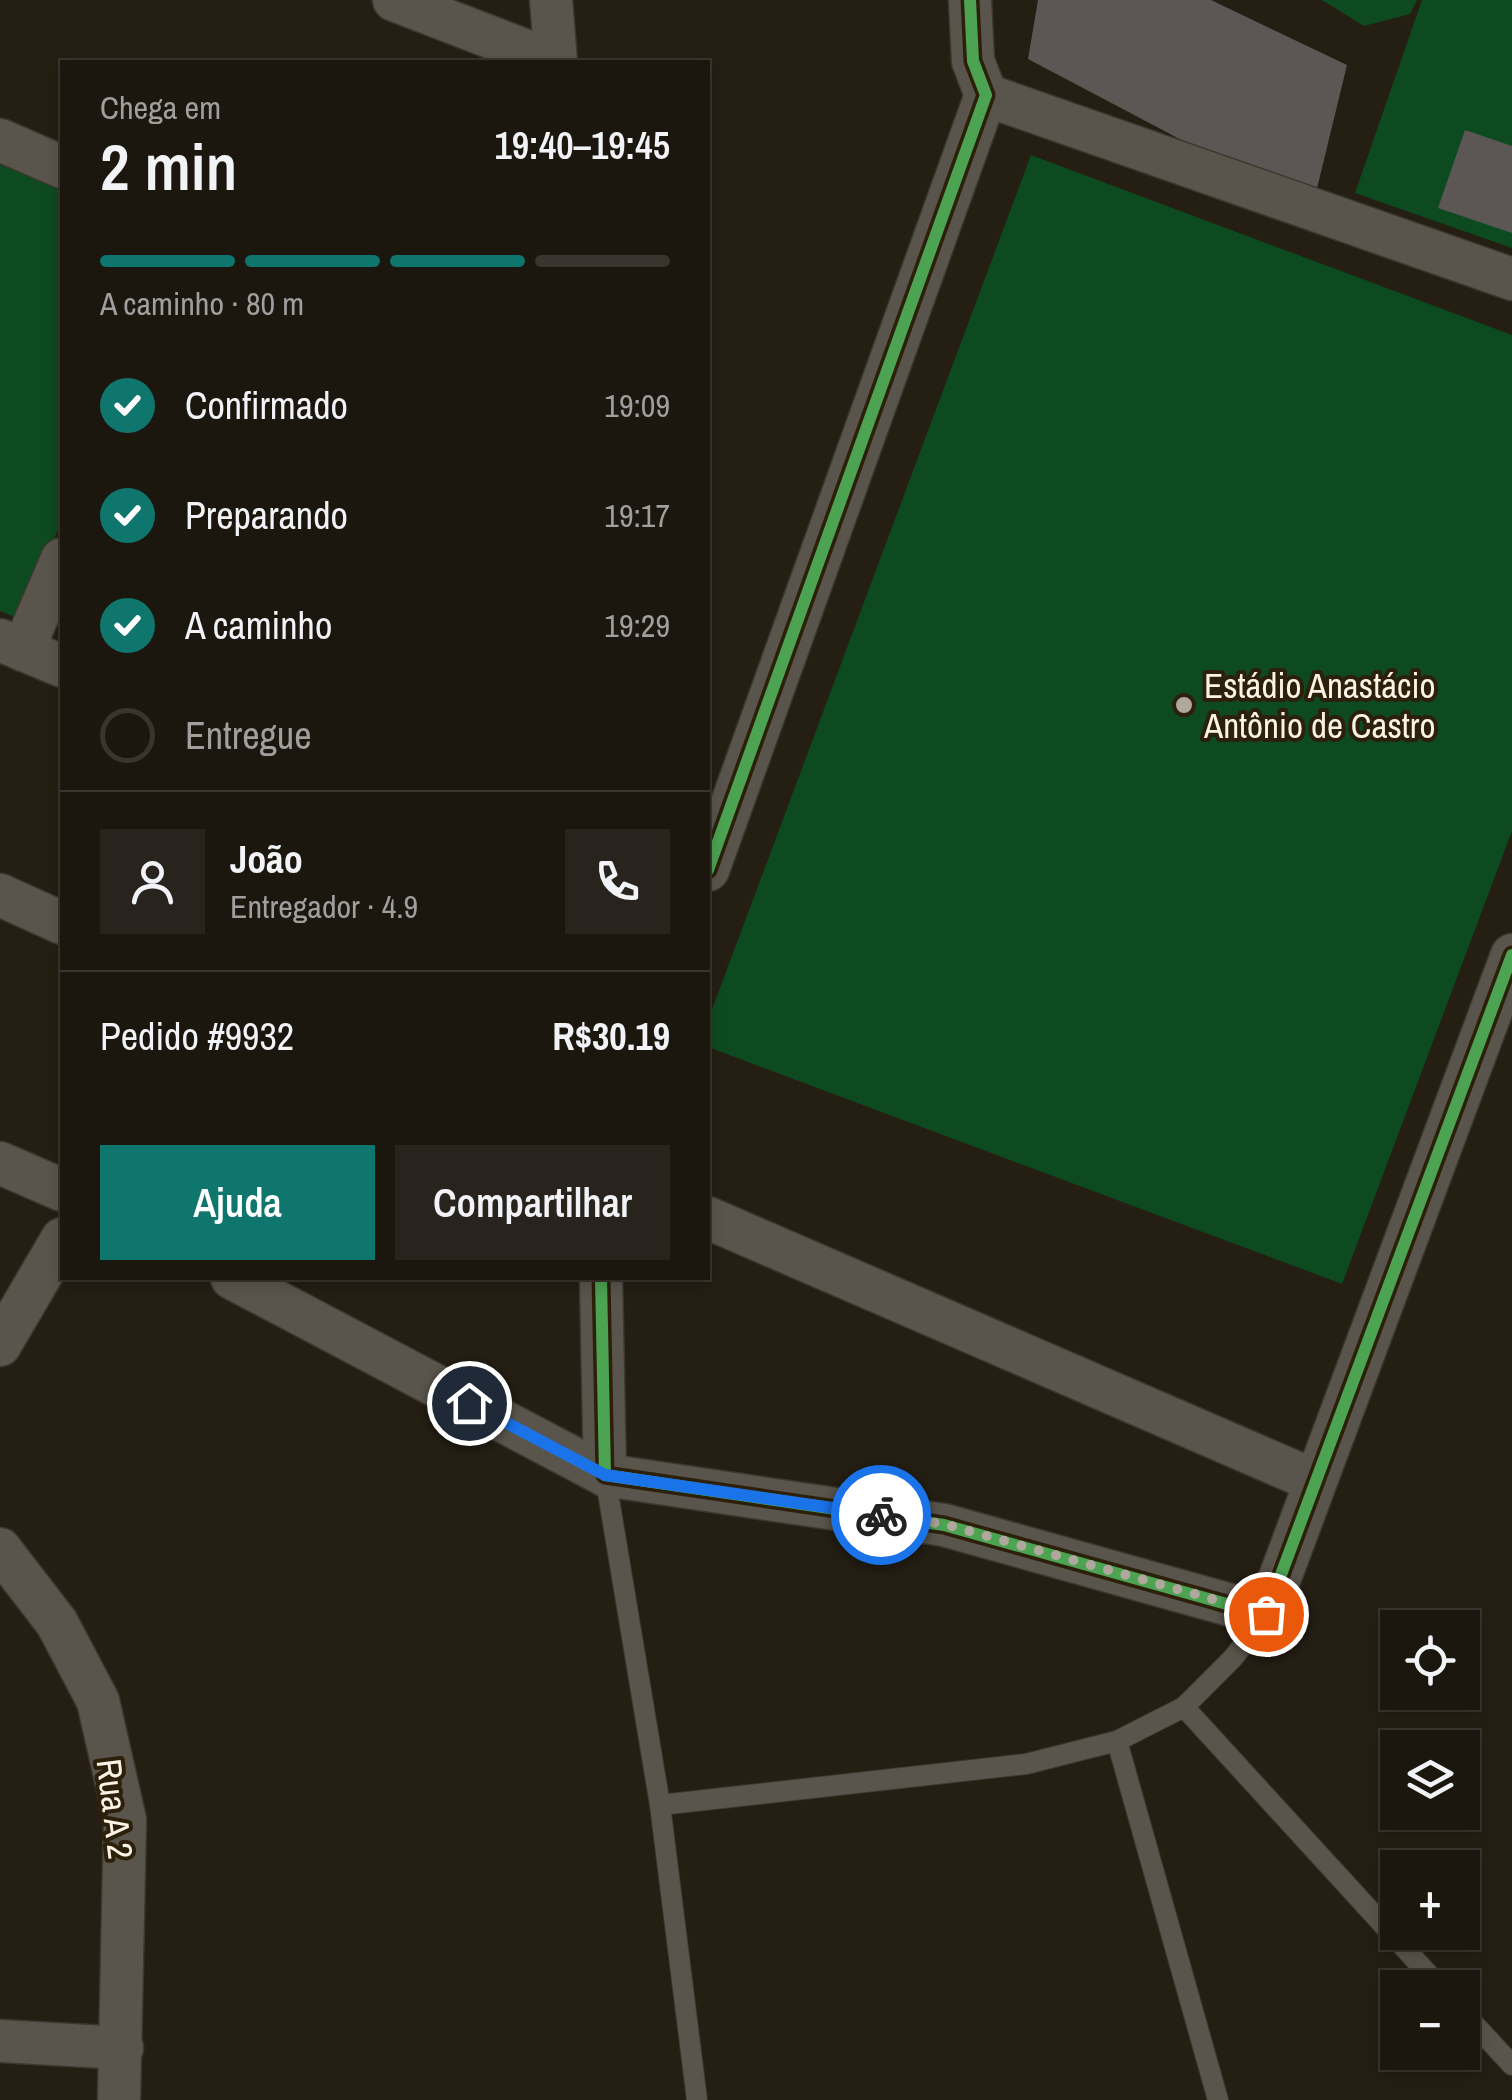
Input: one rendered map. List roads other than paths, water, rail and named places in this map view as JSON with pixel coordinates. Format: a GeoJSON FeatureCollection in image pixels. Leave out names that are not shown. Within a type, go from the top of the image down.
{"type":"FeatureCollection","features":[{"type":"Feature","properties":{"kind":"street"},"geometry":{"type":"LineString","coordinates":[[394,0],[551,60]]}},
{"type":"Feature","properties":{"kind":"street"},"geometry":{"type":"LineString","coordinates":[[550,0],[556,60]]}},
{"type":"Feature","properties":{"kind":"street"},"geometry":{"type":"LineString","coordinates":[[710,864],[986,94],[973,61],[970,0]]}},
{"type":"Feature","properties":{"kind":"street"},"geometry":{"type":"LineString","coordinates":[[986,94],[1512,279]]}},
{"type":"Feature","properties":{"kind":"street"},"geometry":{"type":"LineString","coordinates":[[0,140],[60,166]]}},
{"type":"Feature","properties":{"kind":"street"},"geometry":{"type":"LineString","coordinates":[[60,562],[11,645],[60,665]]}},
{"type":"Feature","properties":{"kind":"street"},"geometry":{"type":"LineString","coordinates":[[0,895],[60,922]]}},
{"type":"Feature","properties":{"kind":"street"},"geometry":{"type":"LineString","coordinates":[[236,1280],[605,1475],[944,1524],[1266,1614],[1512,955]]}},
{"type":"Feature","properties":{"kind":"street"},"geometry":{"type":"LineString","coordinates":[[0,1163],[60,1189]]}},
{"type":"Feature","properties":{"kind":"street"},"geometry":{"type":"LineString","coordinates":[[710,1219],[1315,1481]]}},
{"type":"Feature","properties":{"kind":"street"},"geometry":{"type":"LineString","coordinates":[[0,1345],[60,1242]]}},
{"type":"Feature","properties":{"kind":"street"},"geometry":{"type":"LineString","coordinates":[[601,1280],[605,1475]]}},
{"type":"Feature","properties":{"kind":"street","name":"Rua A 2"},"geometry":{"type":"LineString","coordinates":[[0,1549],[58,1623],[98,1701],[124,1820],[119,2100]]}},
{"type":"Feature","properties":{"kind":"street"},"geometry":{"type":"LineString","coordinates":[[0,2041],[122,2048]]}},
{"type":"Feature","properties":{"kind":"lane"},"geometry":{"type":"LineString","coordinates":[[605,1475],[660,1805],[697,2100]]}},
{"type":"Feature","properties":{"kind":"lane"},"geometry":{"type":"LineString","coordinates":[[660,1805],[1026,1764],[1117,1741],[1184,1706],[1233,1658],[1266,1614]]}},
{"type":"Feature","properties":{"kind":"lane"},"geometry":{"type":"LineString","coordinates":[[1184,1706],[1425,1970]]}},
{"type":"Feature","properties":{"kind":"lane"},"geometry":{"type":"LineString","coordinates":[[1117,1741],[1218,2100]]}},
{"type":"Feature","properties":{"kind":"lane"},"geometry":{"type":"LineString","coordinates":[[1480,2030],[1512,2065]]}},
{"type":"Feature","properties":{"kind":"place","name":"Estádio Anastácio Antônio de Castro"},"geometry":{"type":"Point","coordinates":[1184,705]}}]}
